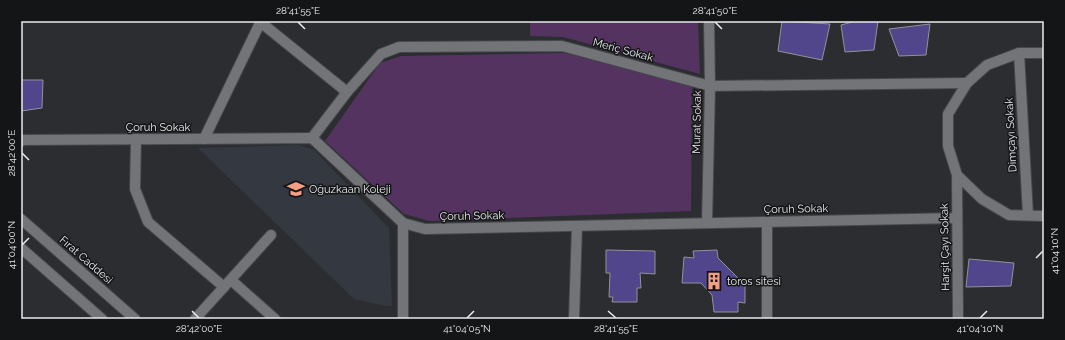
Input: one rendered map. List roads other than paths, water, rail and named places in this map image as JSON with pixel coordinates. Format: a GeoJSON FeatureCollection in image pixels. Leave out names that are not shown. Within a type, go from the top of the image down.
{"type":"FeatureCollection","features":[{"type":"Feature","properties":{"kind":"street"},"geometry":{"type":"LineString","coordinates":[[204,139],[260,21],[347,92]]}},
{"type":"Feature","properties":{"kind":"street","name":"Murat Sokak"},"geometry":{"type":"LineString","coordinates":[[707,223],[710,86],[709,21]]}},
{"type":"Feature","properties":{"kind":"street","name":"Meriç Sokak"},"geometry":{"type":"LineString","coordinates":[[312,138],[347,92],[381,54],[399,47],[562,46],[710,86],[967,83]]}},
{"type":"Feature","properties":{"kind":"street"},"geometry":{"type":"LineString","coordinates":[[1044,52],[1019,54],[987,65],[967,83],[948,114],[948,146],[957,175],[982,199],[1009,215],[1044,216]]}},
{"type":"Feature","properties":{"kind":"street","name":"Dimçayı Sokak"},"geometry":{"type":"LineString","coordinates":[[1019,54],[1028,216]]}},
{"type":"Feature","properties":{"kind":"street","name":"Çoruh Sokak"},"geometry":{"type":"LineString","coordinates":[[22,140],[312,138],[403,223],[425,229],[957,218]]}},
{"type":"Feature","properties":{"kind":"street"},"geometry":{"type":"LineString","coordinates":[[136,139],[135,189],[148,222],[227,284],[275,319]]}},
{"type":"Feature","properties":{"kind":"street","name":"Harşit Çayı Sokak"},"geometry":{"type":"LineString","coordinates":[[957,175],[958,319]]}},
{"type":"Feature","properties":{"kind":"street","name":"Fırat Caddesi"},"geometry":{"type":"LineString","coordinates":[[21,220],[135,319]]}},
{"type":"Feature","properties":{"kind":"street"},"geometry":{"type":"LineString","coordinates":[[767,319],[768,222]]}},
{"type":"Feature","properties":{"kind":"street"},"geometry":{"type":"LineString","coordinates":[[402,319],[403,223]]}},
{"type":"Feature","properties":{"kind":"street"},"geometry":{"type":"LineString","coordinates":[[574,319],[577,226]]}},
{"type":"Feature","properties":{"kind":"street"},"geometry":{"type":"LineString","coordinates":[[195,319],[271,234]]}},
{"type":"Feature","properties":{"kind":"street"},"geometry":{"type":"LineString","coordinates":[[21,248],[102,319]]}},
{"type":"Feature","properties":{"kind":"place","name":"Oğuzkaan Koleji"},"geometry":{"type":"Point","coordinates":[296,189]}},
{"type":"Feature","properties":{"kind":"place","name":"toros sitesi"},"geometry":{"type":"Point","coordinates":[714,281]}}]}
